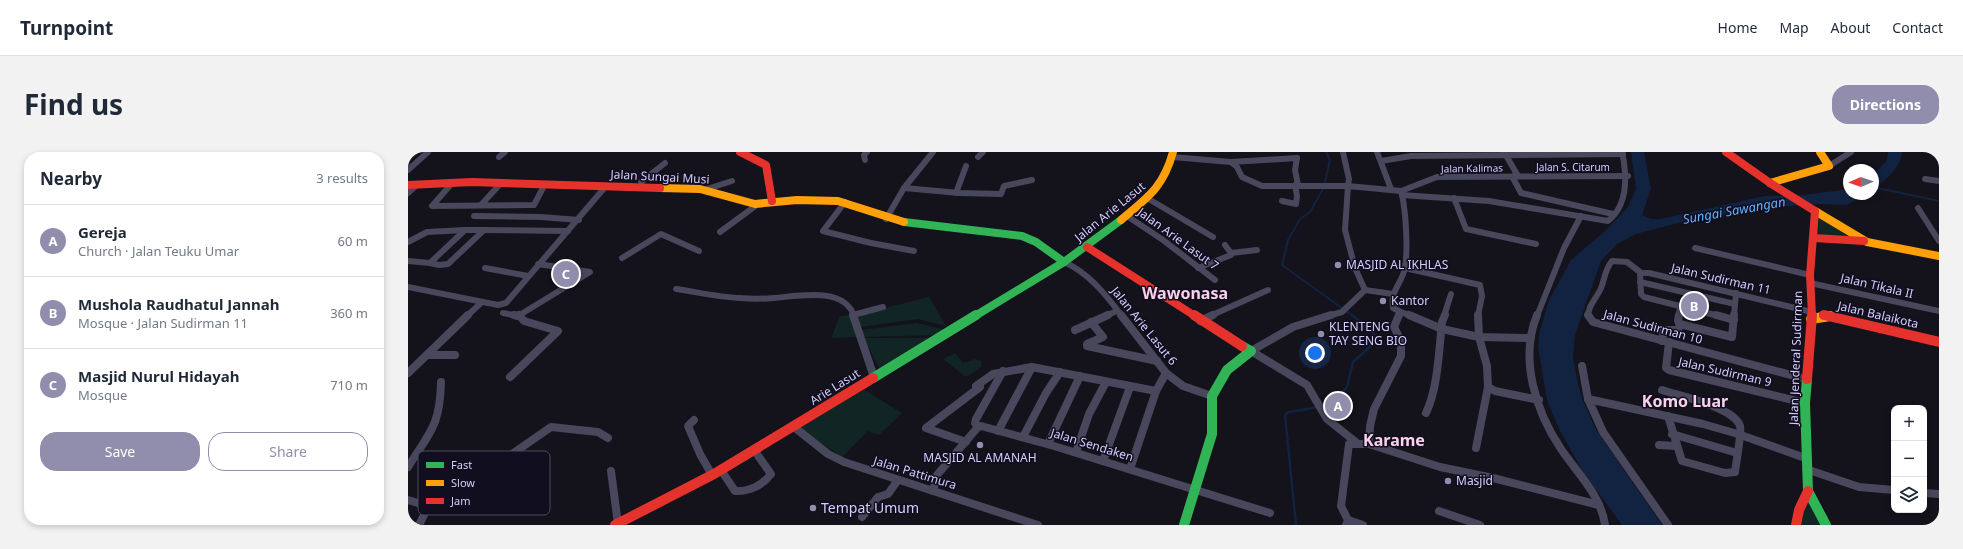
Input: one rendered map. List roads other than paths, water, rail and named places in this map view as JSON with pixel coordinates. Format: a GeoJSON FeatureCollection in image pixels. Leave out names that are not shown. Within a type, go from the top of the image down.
{"type":"FeatureCollection","features":[{"type":"Feature","properties":{"kind":"main road"},"geometry":{"type":"LineString","coordinates":[[740,152],[762,160],[767,165],[769,169],[768,190],[772,201]]}},
{"type":"Feature","properties":{"kind":"main road"},"geometry":{"type":"LineString","coordinates":[[1726,152],[1772,185],[1867,242]]}},
{"type":"Feature","properties":{"kind":"main road"},"geometry":{"type":"LineString","coordinates":[[1772,185],[1828,166],[1820,152]]}},
{"type":"Feature","properties":{"kind":"main road","name":"Jalan Arie Lasut"},"geometry":{"type":"LineString","coordinates":[[1064,262],[1087,247],[1148,198],[1161,183],[1168,171],[1172,155]]}},
{"type":"Feature","properties":{"kind":"main road","name":"Jalan Sungai Musi"},"geometry":{"type":"LineString","coordinates":[[408,185],[452,182],[707,189],[758,204],[772,201],[845,202],[869,209],[886,218],[942,228],[1022,236],[1036,242],[1064,262]]}},
{"type":"Feature","properties":{"kind":"main road","name":"Jalan Jenderal Sudirman"},"geometry":{"type":"LineString","coordinates":[[1813,210],[1814,238],[1810,279],[1812,315],[1806,379],[1805,458],[1808,491],[1826,525]]}},
{"type":"Feature","properties":{"kind":"main road"},"geometry":{"type":"LineString","coordinates":[[1814,238],[1867,242],[1939,256]]}},
{"type":"Feature","properties":{"kind":"main road"},"geometry":{"type":"LineString","coordinates":[[1087,247],[1200,321],[1251,351],[1227,370],[1218,383],[1212,396],[1212,434],[1184,525]]}},
{"type":"Feature","properties":{"kind":"main road","name":"Arie Lasut"},"geometry":{"type":"LineString","coordinates":[[617,525],[716,472],[794,427],[1064,262]]}},
{"type":"Feature","properties":{"kind":"main road","name":"Jalan Balaikota"},"geometry":{"type":"LineString","coordinates":[[1812,315],[1830,316],[1939,342]]}},
{"type":"Feature","properties":{"kind":"main road"},"geometry":{"type":"LineString","coordinates":[[1796,525],[1799,510],[1808,491]]}},
{"type":"Feature","properties":{"kind":"street"},"geometry":{"type":"LineString","coordinates":[[408,170],[428,152]]}},
{"type":"Feature","properties":{"kind":"street"},"geometry":{"type":"LineString","coordinates":[[499,157],[505,152]]}},
{"type":"Feature","properties":{"kind":"street"},"geometry":{"type":"LineString","coordinates":[[865,160],[864,155],[867,152]]}},
{"type":"Feature","properties":{"kind":"street"},"geometry":{"type":"LineString","coordinates":[[886,218],[904,188],[933,152]]}},
{"type":"Feature","properties":{"kind":"street"},"geometry":{"type":"LineString","coordinates":[[978,157],[982,152]]}},
{"type":"Feature","properties":{"kind":"street"},"geometry":{"type":"LineString","coordinates":[[1201,160],[1203,152]]}},
{"type":"Feature","properties":{"kind":"street"},"geometry":{"type":"LineString","coordinates":[[1291,152],[1297,158]]}},
{"type":"Feature","properties":{"kind":"street"},"geometry":{"type":"LineString","coordinates":[[1343,152],[1349,179],[1349,195],[1344,224],[1349,249],[1358,276],[1365,290]]}},
{"type":"Feature","properties":{"kind":"street"},"geometry":{"type":"LineString","coordinates":[[1377,152],[1391,189]]}},
{"type":"Feature","properties":{"kind":"street"},"geometry":{"type":"LineString","coordinates":[[1828,166],[1851,152]]}},
{"type":"Feature","properties":{"kind":"street"},"geometry":{"type":"LineString","coordinates":[[1264,153],[1267,159]]}},
{"type":"Feature","properties":{"kind":"street"},"geometry":{"type":"LineString","coordinates":[[1231,162],[1242,177],[1257,185],[1327,185],[1391,189],[1402,193],[1526,206],[1581,216],[1603,222],[1610,220],[1625,193],[1628,176],[1622,153],[1504,153],[1411,156],[1381,161]]}},
{"type":"Feature","properties":{"kind":"street","name":"Jalan Kalimas"},"geometry":{"type":"LineString","coordinates":[[1402,193],[1437,177],[1516,176],[1504,153]]}},
{"type":"Feature","properties":{"kind":"street"},"geometry":{"type":"LineString","coordinates":[[1172,155],[1201,160],[1231,162],[1297,158]]}},
{"type":"Feature","properties":{"kind":"street"},"geometry":{"type":"LineString","coordinates":[[1282,202],[1296,204],[1297,196],[1294,170],[1297,158]]}},
{"type":"Feature","properties":{"kind":"street"},"geometry":{"type":"LineString","coordinates":[[642,187],[642,182],[665,163]]}},
{"type":"Feature","properties":{"kind":"street"},"geometry":{"type":"LineString","coordinates":[[956,193],[966,166]]}},
{"type":"Feature","properties":{"kind":"street"},"geometry":{"type":"LineString","coordinates":[[1516,176],[1513,178],[1521,193],[1613,214]]}},
{"type":"Feature","properties":{"kind":"street","name":"Jalan S. Citarum"},"geometry":{"type":"LineString","coordinates":[[1516,176],[1628,176]]}},
{"type":"Feature","properties":{"kind":"street"},"geometry":{"type":"LineString","coordinates":[[1925,179],[1939,180]]}},
{"type":"Feature","properties":{"kind":"street"},"geometry":{"type":"LineString","coordinates":[[904,188],[956,193],[1001,194],[1004,186],[1032,180]]}},
{"type":"Feature","properties":{"kind":"street"},"geometry":{"type":"LineString","coordinates":[[707,189],[732,181]]}},
{"type":"Feature","properties":{"kind":"street"},"geometry":{"type":"LineString","coordinates":[[452,182],[432,206],[534,205],[545,184]]}},
{"type":"Feature","properties":{"kind":"street"},"geometry":{"type":"LineString","coordinates":[[481,205],[501,183]]}},
{"type":"Feature","properties":{"kind":"street"},"geometry":{"type":"LineString","coordinates":[[408,193],[418,184]]}},
{"type":"Feature","properties":{"kind":"street"},"geometry":{"type":"LineString","coordinates":[[408,287],[500,305],[506,303],[538,264],[579,220],[606,186]]}},
{"type":"Feature","properties":{"kind":"street"},"geometry":{"type":"LineString","coordinates":[[1402,193],[1405,209],[1405,268],[1393,294],[1393,308],[1442,329],[1479,337],[1529,338]]}},
{"type":"Feature","properties":{"kind":"street","name":"Jalan Arie Lasut 7"},"geometry":{"type":"LineString","coordinates":[[1148,198],[1213,237]]}},
{"type":"Feature","properties":{"kind":"street"},"geometry":{"type":"LineString","coordinates":[[1454,198],[1466,229],[1536,244]]}},
{"type":"Feature","properties":{"kind":"street"},"geometry":{"type":"LineString","coordinates":[[845,202],[823,231],[871,243],[914,251]]}},
{"type":"Feature","properties":{"kind":"street"},"geometry":{"type":"LineString","coordinates":[[720,232],[758,204]]}},
{"type":"Feature","properties":{"kind":"street"},"geometry":{"type":"LineString","coordinates":[[1918,208],[1939,241]]}},
{"type":"Feature","properties":{"kind":"street"},"geometry":{"type":"LineString","coordinates":[[474,216],[541,217],[579,220]]}},
{"type":"Feature","properties":{"kind":"street","name":"Jalan Arie Lasut 7"},"geometry":{"type":"LineString","coordinates":[[1127,216],[1163,240],[1215,280]]}},
{"type":"Feature","properties":{"kind":"street"},"geometry":{"type":"LineString","coordinates":[[1581,216],[1564,248],[1529,338],[1530,365],[1539,400],[1550,432],[1599,505],[1603,513],[1605,525]]}},
{"type":"Feature","properties":{"kind":"street"},"geometry":{"type":"LineString","coordinates":[[408,242],[415,236],[423,233],[464,230],[568,231]]}},
{"type":"Feature","properties":{"kind":"street"},"geometry":{"type":"LineString","coordinates":[[430,263],[464,230]]}},
{"type":"Feature","properties":{"kind":"street"},"geometry":{"type":"LineString","coordinates":[[408,261],[439,265],[448,264],[484,230]]}},
{"type":"Feature","properties":{"kind":"street"},"geometry":{"type":"LineString","coordinates":[[622,258],[661,234],[699,251]]}},
{"type":"Feature","properties":{"kind":"street"},"geometry":{"type":"LineString","coordinates":[[1225,245],[1231,253]]}},
{"type":"Feature","properties":{"kind":"street","name":"Jalan Tikala II"},"geometry":{"type":"LineString","coordinates":[[1695,248],[1810,279],[1939,311]]}},
{"type":"Feature","properties":{"kind":"street"},"geometry":{"type":"LineString","coordinates":[[1198,268],[1231,255],[1231,253],[1257,250]]}},
{"type":"Feature","properties":{"kind":"street","name":"Jalan Sudirman 10"},"geometry":{"type":"LineString","coordinates":[[1640,272],[1636,267],[1622,261],[1612,262],[1607,268],[1601,288],[1591,304],[1588,316],[1594,322],[1806,379]]}},
{"type":"Feature","properties":{"kind":"street","name":"Jalan Arie Lasut 6"},"geometry":{"type":"LineString","coordinates":[[1064,262],[1077,268],[1088,276],[1104,293],[1166,373],[1183,386],[1196,392],[1212,396]]}},
{"type":"Feature","properties":{"kind":"street"},"geometry":{"type":"LineString","coordinates":[[518,316],[590,272],[538,264]]}},
{"type":"Feature","properties":{"kind":"street"},"geometry":{"type":"LineString","coordinates":[[485,268],[528,276]]}},
{"type":"Feature","properties":{"kind":"street"},"geometry":{"type":"LineString","coordinates":[[1405,268],[1480,285],[1482,296],[1478,316],[1479,337],[1487,366],[1488,387],[1476,448]]}},
{"type":"Feature","properties":{"kind":"street"},"geometry":{"type":"LineString","coordinates":[[1640,272],[1641,295],[1644,297],[1734,320]]}},
{"type":"Feature","properties":{"kind":"street","name":"Jalan Sudirman 11"},"geometry":{"type":"LineString","coordinates":[[1640,272],[1736,293],[1812,315]]}},
{"type":"Feature","properties":{"kind":"street"},"geometry":{"type":"LineString","coordinates":[[1640,285],[1735,304]]}},
{"type":"Feature","properties":{"kind":"street"},"geometry":{"type":"LineString","coordinates":[[676,289],[734,298],[778,298],[807,294],[823,295],[844,302],[851,308],[874,377]]}},
{"type":"Feature","properties":{"kind":"street"},"geometry":{"type":"LineString","coordinates":[[1200,321],[1268,290]]}},
{"type":"Feature","properties":{"kind":"street"},"geometry":{"type":"LineString","coordinates":[[1365,290],[1393,294]]}},
{"type":"Feature","properties":{"kind":"street"},"geometry":{"type":"LineString","coordinates":[[1358,443],[1333,425],[1316,403],[1310,388],[1303,382],[1251,351],[1293,327],[1342,312],[1349,307],[1365,290]]}},
{"type":"Feature","properties":{"kind":"street"},"geometry":{"type":"LineString","coordinates":[[1680,324],[1731,337],[1733,335],[1736,293]]}},
{"type":"Feature","properties":{"kind":"street"},"geometry":{"type":"LineString","coordinates":[[1426,413],[1429,407],[1437,369],[1442,329],[1451,294]]}},
{"type":"Feature","properties":{"kind":"street"},"geometry":{"type":"LineString","coordinates":[[408,373],[482,302]]}},
{"type":"Feature","properties":{"kind":"street"},"geometry":{"type":"LineString","coordinates":[[1665,342],[1664,330],[1678,330],[1680,324],[1678,322],[1680,306]]}},
{"type":"Feature","properties":{"kind":"street"},"geometry":{"type":"LineString","coordinates":[[853,315],[883,307]]}},
{"type":"Feature","properties":{"kind":"street"},"geometry":{"type":"LineString","coordinates":[[1075,330],[1117,311]]}},
{"type":"Feature","properties":{"kind":"street"},"geometry":{"type":"LineString","coordinates":[[1369,444],[1368,429],[1378,399],[1398,363],[1401,352],[1402,342],[1394,327],[1401,312]]}},
{"type":"Feature","properties":{"kind":"street"},"geometry":{"type":"LineString","coordinates":[[503,313],[518,316],[524,321],[558,331],[510,377]]}},
{"type":"Feature","properties":{"kind":"street"},"geometry":{"type":"LineString","coordinates":[[1091,322],[1103,337],[1087,344],[1087,346],[1157,361]]}},
{"type":"Feature","properties":{"kind":"street","name":"Jalan Sudirman 9"},"geometry":{"type":"LineString","coordinates":[[1665,342],[1666,368],[1669,370],[1805,403]]}},
{"type":"Feature","properties":{"kind":"street"},"geometry":{"type":"LineString","coordinates":[[427,355],[455,355]]}},
{"type":"Feature","properties":{"kind":"street"},"geometry":{"type":"LineString","coordinates":[[1582,366],[1588,399],[1600,425],[1619,457],[1647,493],[1668,525]]}},
{"type":"Feature","properties":{"kind":"street"},"geometry":{"type":"LineString","coordinates":[[966,442],[926,428],[978,387],[989,376],[1003,372],[1032,367],[1156,391]]}},
{"type":"Feature","properties":{"kind":"street"},"geometry":{"type":"LineString","coordinates":[[998,431],[1032,367]]}},
{"type":"Feature","properties":{"kind":"street"},"geometry":{"type":"LineString","coordinates":[[933,491],[937,476],[979,427],[975,423],[976,419],[1003,372]]}},
{"type":"Feature","properties":{"kind":"street"},"geometry":{"type":"LineString","coordinates":[[1023,438],[1046,393],[1060,372]]}},
{"type":"Feature","properties":{"kind":"street"},"geometry":{"type":"LineString","coordinates":[[1130,469],[1156,391],[1166,373]]}},
{"type":"Feature","properties":{"kind":"street"},"geometry":{"type":"LineString","coordinates":[[1048,444],[1080,376]]}},
{"type":"Feature","properties":{"kind":"street"},"geometry":{"type":"LineString","coordinates":[[419,451],[435,426],[439,414],[441,382]]}},
{"type":"Feature","properties":{"kind":"street"},"geometry":{"type":"LineString","coordinates":[[1076,452],[1089,414],[1106,382]]}},
{"type":"Feature","properties":{"kind":"street"},"geometry":{"type":"LineString","coordinates":[[1103,461],[1130,387]]}},
{"type":"Feature","properties":{"kind":"street"},"geometry":{"type":"LineString","coordinates":[[1488,387],[1495,391],[1539,400]]}},
{"type":"Feature","properties":{"kind":"street"},"geometry":{"type":"LineString","coordinates":[[1662,390],[1708,405],[1728,414],[1739,422],[1740,426],[1735,472],[1725,473],[1682,461],[1672,434],[1668,416]]}},
{"type":"Feature","properties":{"kind":"street"},"geometry":{"type":"LineString","coordinates":[[1588,399],[1668,416],[1738,434],[1805,458]]}},
{"type":"Feature","properties":{"kind":"street"},"geometry":{"type":"LineString","coordinates":[[694,420],[688,426],[700,454],[735,492],[745,491],[767,479],[771,474],[754,450]]}},
{"type":"Feature","properties":{"kind":"street"},"geometry":{"type":"LineString","coordinates":[[516,451],[551,427],[598,432],[608,438]]}},
{"type":"Feature","properties":{"kind":"street","name":"Jalan Pattimura"},"geometry":{"type":"LineString","coordinates":[[794,427],[828,454],[868,471],[1038,525]]}},
{"type":"Feature","properties":{"kind":"street","name":"Jalan Sendaken"},"geometry":{"type":"LineString","coordinates":[[979,427],[1076,452],[1194,491],[1270,513]]}},
{"type":"Feature","properties":{"kind":"street"},"geometry":{"type":"LineString","coordinates":[[1672,434],[1737,453]]}},
{"type":"Feature","properties":{"kind":"street"},"geometry":{"type":"LineString","coordinates":[[1363,525],[1347,522],[1341,506],[1349,444],[1369,444],[1440,467],[1493,478],[1599,505]]}},
{"type":"Feature","properties":{"kind":"street"},"geometry":{"type":"LineString","coordinates":[[1659,445],[1676,446]]}},
{"type":"Feature","properties":{"kind":"street"},"geometry":{"type":"LineString","coordinates":[[408,467],[418,453]]}},
{"type":"Feature","properties":{"kind":"street"},"geometry":{"type":"LineString","coordinates":[[1806,469],[1860,487],[1891,490]]}},
{"type":"Feature","properties":{"kind":"street"},"geometry":{"type":"LineString","coordinates":[[611,471],[617,525]]}},
{"type":"Feature","properties":{"kind":"street"},"geometry":{"type":"LineString","coordinates":[[862,517],[878,497],[888,494],[898,480]]}},
{"type":"Feature","properties":{"kind":"street"},"geometry":{"type":"LineString","coordinates":[[1927,493],[1939,494]]}},
{"type":"Feature","properties":{"kind":"street"},"geometry":{"type":"LineString","coordinates":[[408,500],[418,503]]}},
{"type":"Feature","properties":{"kind":"street"},"geometry":{"type":"LineString","coordinates":[[1439,511],[1480,525]]}},
{"type":"Feature","properties":{"kind":"street"},"geometry":{"type":"LineString","coordinates":[[419,525],[424,515]]}},
{"type":"Feature","properties":{"kind":"water","name":"Sungai Sawangan"},"geometry":{"type":"Polygon","coordinates":[[[1631,152],[1644,152],[1651,189],[1642,215],[1651,219],[1660,219],[1765,196],[1804,195],[1843,190],[1843,200],[1855,200],[1847,205],[1821,204],[1774,207],[1682,222],[1636,234],[1617,244],[1601,261],[1575,335],[1573,357],[1578,384],[1582,398],[1595,428],[1662,525],[1622,525],[1583,472],[1559,429],[1547,400],[1538,347],[1539,334],[1549,300],[1571,260],[1605,231],[1628,207],[1636,189],[1631,152]]]}},
{"type":"Feature","properties":{"kind":"water"},"geometry":{"type":"Polygon","coordinates":[[[1888,152],[1902,152],[1896,168],[1879,185],[1879,169],[1887,160],[1888,152]]]}},
{"type":"Feature","properties":{"kind":"waterway"},"geometry":{"type":"LineString","coordinates":[[1326,152],[1330,160],[1324,187],[1310,212],[1300,219],[1288,240],[1282,265],[1353,316]]}},
{"type":"Feature","properties":{"kind":"waterway"},"geometry":{"type":"LineString","coordinates":[[1879,188],[1939,201]]}},
{"type":"Feature","properties":{"kind":"waterway"},"geometry":{"type":"LineString","coordinates":[[1296,525],[1285,415],[1289,412],[1331,405],[1347,387],[1353,362],[1373,344],[1374,334],[1352,315]]}},
{"type":"Feature","properties":{"kind":"place","name":"MASJID AL IKHLAS"},"geometry":{"type":"Point","coordinates":[1338,265]}},
{"type":"Feature","properties":{"kind":"place","name":"Masjid Nurul Hidayah"},"geometry":{"type":"Point","coordinates":[566,274]}},
{"type":"Feature","properties":{"kind":"place","name":"Kantor"},"geometry":{"type":"Point","coordinates":[1383,301]}},
{"type":"Feature","properties":{"kind":"place","name":"Mushola Raudhatul Jannah"},"geometry":{"type":"Point","coordinates":[1694,306]}},
{"type":"Feature","properties":{"kind":"place","name":"KLENTENG TAY SENG BIO"},"geometry":{"type":"Point","coordinates":[1321,334]}},
{"type":"Feature","properties":{"kind":"place","name":"Gereja"},"geometry":{"type":"Point","coordinates":[1338,406]}},
{"type":"Feature","properties":{"kind":"place","name":"MASJID AL AMANAH"},"geometry":{"type":"Point","coordinates":[980,445]}},
{"type":"Feature","properties":{"kind":"place","name":"Masjid"},"geometry":{"type":"Point","coordinates":[1448,481]}},
{"type":"Feature","properties":{"kind":"place","name":"Tempat Umum"},"geometry":{"type":"Point","coordinates":[813,508]}},
{"type":"Feature","properties":{"kind":"district","name":"Wawonasa"},"geometry":{"type":"Point","coordinates":[1185,293]}},
{"type":"Feature","properties":{"kind":"district","name":"Komo Luar"},"geometry":{"type":"Point","coordinates":[1685,401]}},
{"type":"Feature","properties":{"kind":"district","name":"Karame"},"geometry":{"type":"Point","coordinates":[1394,440]}}]}
